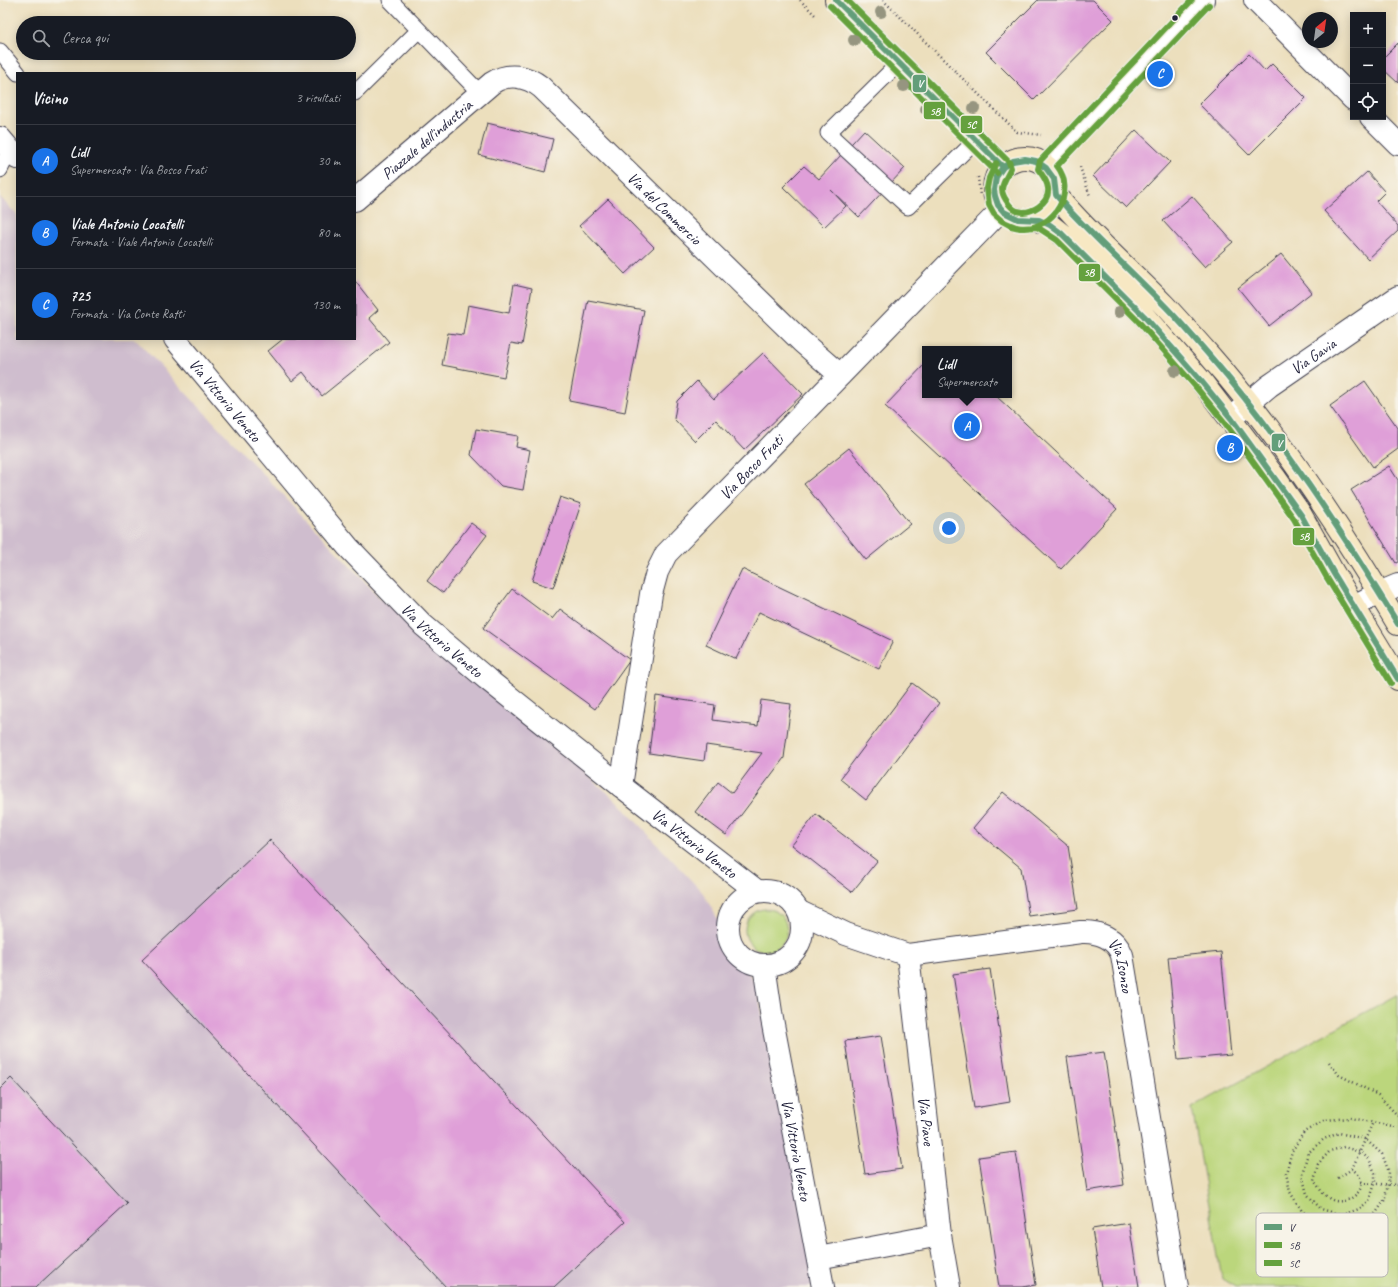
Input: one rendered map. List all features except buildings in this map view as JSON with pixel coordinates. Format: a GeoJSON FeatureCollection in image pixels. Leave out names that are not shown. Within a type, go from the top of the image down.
{"type":"FeatureCollection","features":[{"type":"Feature","properties":{"kind":"street"},"geometry":{"type":"LineString","coordinates":[[836,0],[1003,167]]}},
{"type":"Feature","properties":{"kind":"street"},"geometry":{"type":"LineString","coordinates":[[1046,166],[1202,0]]}},
{"type":"Feature","properties":{"kind":"street"},"geometry":{"type":"LineString","coordinates":[[1255,0],[1350,96]]}},
{"type":"Feature","properties":{"kind":"street","name":"Via del Commercio"},"geometry":{"type":"LineString","coordinates":[[480,93],[497,79],[506,77],[515,76],[526,78],[535,82],[802,342],[840,375]]}},
{"type":"Feature","properties":{"kind":"street","name":"Piazzale dell'industria"},"geometry":{"type":"LineString","coordinates":[[356,199],[480,93]]}},
{"type":"Feature","properties":{"kind":"street"},"geometry":{"type":"LineString","coordinates":[[1374,120],[1397,141]]}},
{"type":"Feature","properties":{"kind":"street"},"geometry":{"type":"LineString","coordinates":[[1036,219],[1045,213],[1052,205],[1056,195],[1056,185],[1053,176],[1046,166],[1040,162],[1030,159],[1011,161],[1003,167],[997,175],[994,186],[995,196],[1002,209],[1006,214],[1015,219],[1036,219],[1050,225],[1062,234],[1144,316],[1202,381],[1231,418],[1301,515],[1398,679]]}},
{"type":"Feature","properties":{"kind":"street"},"geometry":{"type":"LineString","coordinates":[[1056,195],[1077,220],[1174,316],[1214,361],[1249,404],[1388,589],[1398,624]]}},
{"type":"Feature","properties":{"kind":"street","name":"Via Bosco Frati"},"geometry":{"type":"LineString","coordinates":[[621,786],[654,580],[660,563],[671,548],[1002,209]]}},
{"type":"Feature","properties":{"kind":"street","name":"Via Gavia"},"geometry":{"type":"LineString","coordinates":[[1231,418],[1270,386],[1398,297]]}},
{"type":"Feature","properties":{"kind":"street","name":"Via Vittorio Veneto"},"geometry":{"type":"LineString","coordinates":[[183,342],[348,547],[423,625],[621,786],[757,891]]}},
{"type":"Feature","properties":{"kind":"street"},"geometry":{"type":"LineString","coordinates":[[1354,606],[1388,589]]}},
{"type":"Feature","properties":{"kind":"street"},"geometry":{"type":"LineString","coordinates":[[769,890],[782,894],[792,901],[800,912],[803,924],[802,937],[797,948],[788,958],[777,964],[764,965],[752,963],[742,957],[734,948],[729,937],[728,925],[730,913],[737,903],[746,895],[757,891],[769,890]]}},
{"type":"Feature","properties":{"kind":"street","name":"Via Isonzo"},"geometry":{"type":"LineString","coordinates":[[800,912],[846,934],[908,955],[1081,932],[1100,934],[1111,940],[1120,950],[1122,956],[1177,1287]]}},
{"type":"Feature","properties":{"kind":"street","name":"Via Piave"},"geometry":{"type":"LineString","coordinates":[[908,955],[940,1235],[948,1287]]}},
{"type":"Feature","properties":{"kind":"street","name":"Via Vittorio Veneto"},"geometry":{"type":"LineString","coordinates":[[764,965],[772,1019],[824,1287]]}},
{"type":"Feature","properties":{"kind":"street"},"geometry":{"type":"LineString","coordinates":[[818,1258],[940,1235]]}},
{"type":"Feature","properties":{"kind":"lane"},"geometry":{"type":"LineString","coordinates":[[390,0],[480,93]]}},
{"type":"Feature","properties":{"kind":"lane"},"geometry":{"type":"LineString","coordinates":[[356,92],[419,30]]}},
{"type":"Feature","properties":{"kind":"lane"},"geometry":{"type":"LineString","coordinates":[[0,51],[17,72]]}},
{"type":"Feature","properties":{"kind":"lane"},"geometry":{"type":"LineString","coordinates":[[899,63],[828,134],[908,207],[976,140]]}},
{"type":"Feature","properties":{"kind":"lane"},"geometry":{"type":"LineString","coordinates":[[0,170],[9,148]]}},
{"type":"Feature","properties":{"kind":"path"},"geometry":{"type":"LineString","coordinates":[[800,0],[821,21]]}},
{"type":"Feature","properties":{"kind":"path"},"geometry":{"type":"LineString","coordinates":[[883,0],[1017,132],[1045,135],[1081,168],[1092,201]]}},
{"type":"Feature","properties":{"kind":"path"},"geometry":{"type":"LineString","coordinates":[[960,156],[977,174],[981,192],[980,205],[976,218],[985,227]]}},
{"type":"Feature","properties":{"kind":"path"},"geometry":{"type":"LineString","coordinates":[[1329,1062],[1339,1075],[1378,1095],[1398,1116]]}},
{"type":"Feature","properties":{"kind":"path"},"geometry":{"type":"LineString","coordinates":[[1305,1213],[1290,1192],[1286,1173],[1292,1151],[1304,1132],[1325,1120],[1351,1118],[1398,1127]]}},
{"type":"Feature","properties":{"kind":"path"},"geometry":{"type":"LineString","coordinates":[[1338,1178],[1352,1169],[1373,1122]]}},
{"type":"Feature","properties":{"kind":"path"},"geometry":{"type":"LineString","coordinates":[[1335,1213],[1321,1209],[1307,1194],[1302,1174],[1308,1153],[1324,1139],[1339,1133],[1366,1139],[1382,1154],[1389,1172],[1388,1185],[1384,1201],[1376,1213]]}},
{"type":"Feature","properties":{"kind":"path"},"geometry":{"type":"LineString","coordinates":[[1348,1213],[1359,1209],[1368,1201],[1375,1184],[1375,1173],[1369,1159],[1360,1152],[1344,1147],[1330,1151],[1318,1164],[1314,1180],[1326,1197],[1340,1202],[1351,1199],[1359,1192],[1361,1183],[1360,1176],[1352,1169]]}},
{"type":"Feature","properties":{"kind":"path"},"geometry":{"type":"LineString","coordinates":[[1361,1183],[1398,1185]]}},
{"type":"Feature","properties":{"kind":"shaded area"},"geometry":{"type":"Polygon","coordinates":[[[0,197],[16,214],[16,340],[136,340],[382,600],[615,799],[703,893],[756,986],[824,1287],[0,1287],[0,197]]]}},
{"type":"Feature","properties":{"kind":"green space"},"geometry":{"type":"Polygon","coordinates":[[[766,909],[781,915],[787,930],[781,945],[766,951],[751,945],[745,930],[751,915],[766,909]]]}},
{"type":"Feature","properties":{"kind":"green space"},"geometry":{"type":"Polygon","coordinates":[[[1398,994],[1398,1287],[1235,1287],[1222,1279],[1192,1108],[1398,994]]]}},
{"type":"Feature","properties":{"kind":"transit line","name":"V"},"geometry":{"type":"LineString","coordinates":[[836,0],[1003,167]]}},
{"type":"Feature","properties":{"kind":"transit line","name":"5C"},"geometry":{"type":"LineString","coordinates":[[847,0],[1009,162],[1011,168],[1003,183],[1003,193],[1007,202],[1012,208],[1022,212],[1038,207],[1043,203],[1048,193],[1047,182],[1038,169],[1040,161],[1192,0]]}},
{"type":"Feature","properties":{"kind":"transit line","name":"5B"},"geometry":{"type":"LineString","coordinates":[[1002,221],[1015,227],[1034,227],[1053,215],[1059,207],[1063,197],[1064,186],[1063,176],[1057,166],[1209,5]]}},
{"type":"Feature","properties":{"kind":"transit line","name":"5B"},"geometry":{"type":"LineString","coordinates":[[830,6],[997,173]]}},
{"type":"Feature","properties":{"kind":"transit line","name":"V"},"geometry":{"type":"LineString","coordinates":[[1398,624],[1355,554],[1309,485],[1261,419],[1209,355],[1169,310],[1069,210],[1056,195],[1054,179],[1046,168],[1036,161],[1025,159],[1013,161],[1003,167],[996,177],[994,190],[998,205],[1004,212],[1018,219],[1039,220],[1050,225],[1062,234],[1144,316],[1231,418],[1301,515],[1334,574],[1398,679]]}},
{"type":"Feature","properties":{"kind":"transit line","name":"5B"},"geometry":{"type":"LineString","coordinates":[[996,163],[989,178],[987,188],[989,205],[994,214],[1011,226],[1020,228],[1037,227],[1057,240],[1138,321],[1195,386],[1225,423],[1294,519],[1327,578],[1391,683]]}},
{"type":"Feature","properties":{"kind":"place","name":"725"},"geometry":{"type":"Point","coordinates":[1160,74]}},
{"type":"Feature","properties":{"kind":"place","name":"Lidl"},"geometry":{"type":"Point","coordinates":[967,426]}},
{"type":"Feature","properties":{"kind":"place","name":"Viale Antonio Locatelli"},"geometry":{"type":"Point","coordinates":[1230,448]}}]}
